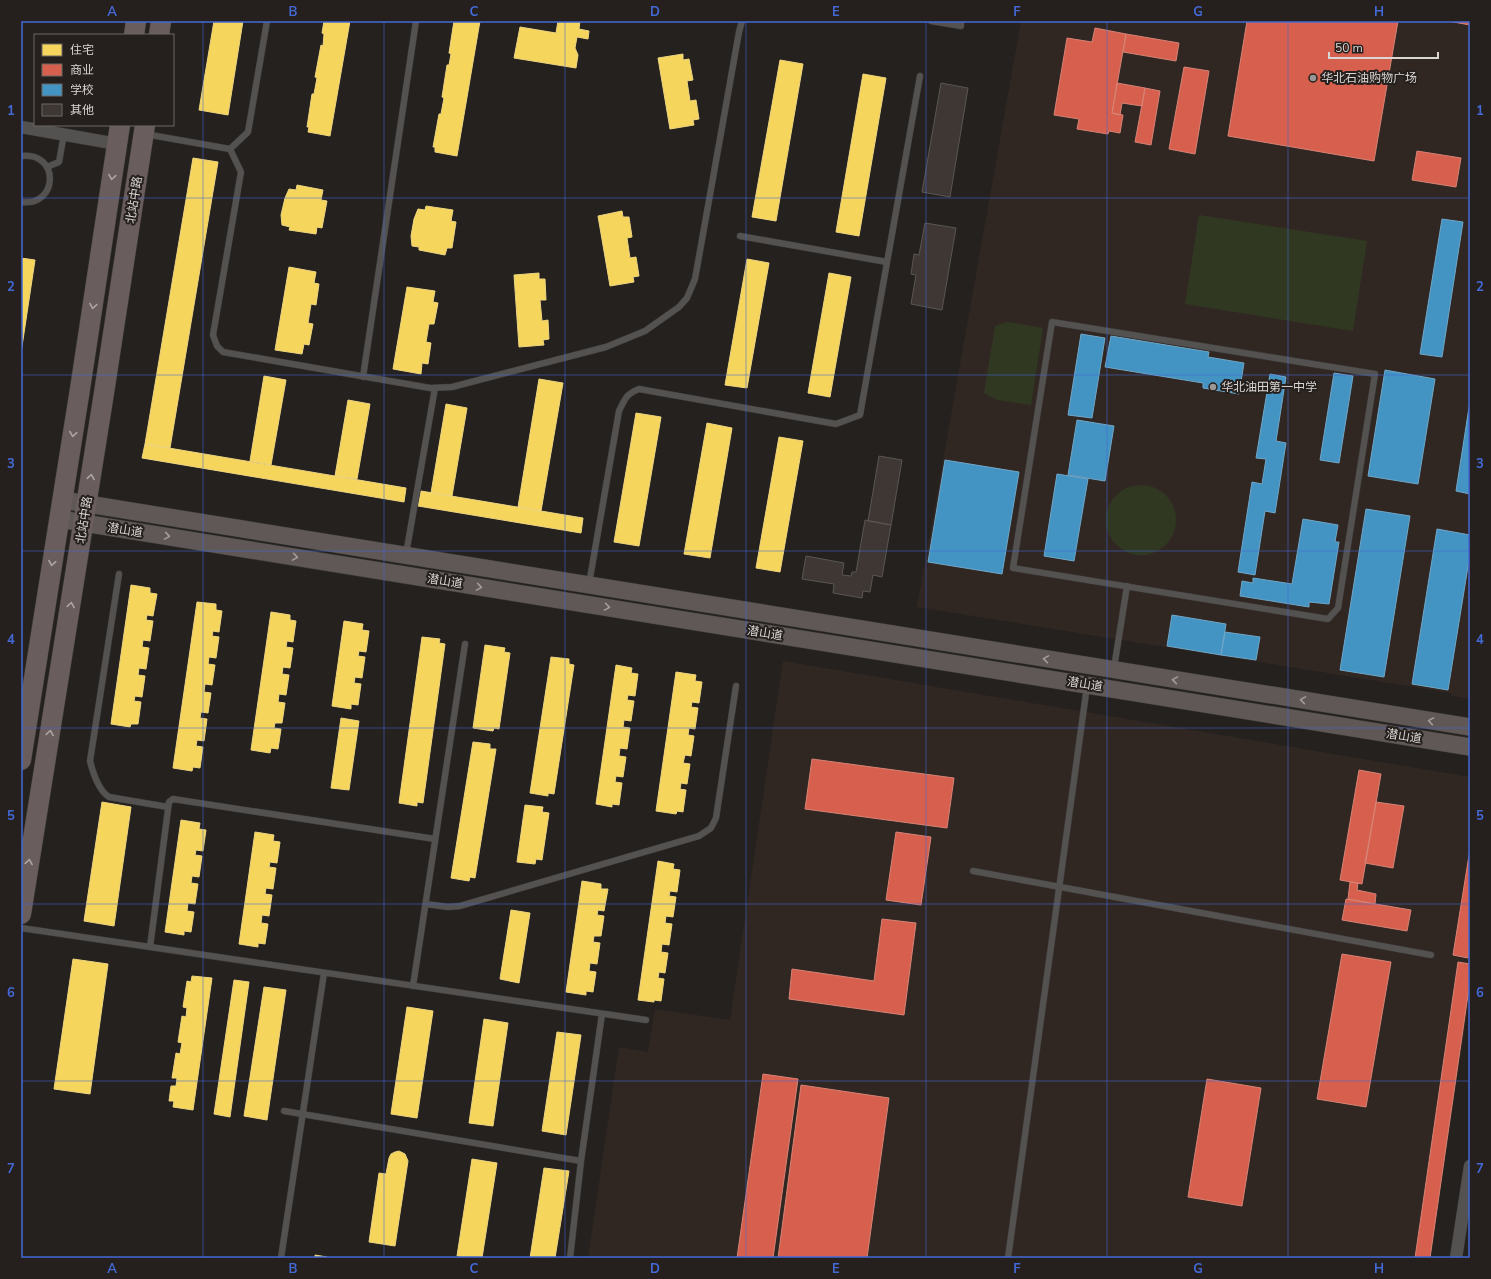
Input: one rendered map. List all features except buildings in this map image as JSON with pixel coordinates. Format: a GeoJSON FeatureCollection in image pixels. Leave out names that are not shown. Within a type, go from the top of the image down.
{"type":"FeatureCollection","features":[{"type":"Feature","properties":{"kind":"main road"},"geometry":{"type":"LineString","coordinates":[[134,34],[136,21]]}},
{"type":"Feature","properties":{"kind":"main road"},"geometry":{"type":"LineString","coordinates":[[159,34],[161,21]]}},
{"type":"Feature","properties":{"kind":"main road","name":"北站中路"},"geometry":{"type":"LineString","coordinates":[[21,760],[120,126]]}},
{"type":"Feature","properties":{"kind":"main road","name":"北站中路"},"geometry":{"type":"LineString","coordinates":[[21,914],[145,130]]}},
{"type":"Feature","properties":{"kind":"main road","name":"潜山道"},"geometry":{"type":"LineString","coordinates":[[61,510],[405,555],[1470,727]]}},
{"type":"Feature","properties":{"kind":"main road","name":"潜山道"},"geometry":{"type":"LineString","coordinates":[[85,513],[1087,685],[1470,747]]}},
{"type":"Feature","properties":{"kind":"street"},"geometry":{"type":"LineString","coordinates":[[21,127],[117,144]]}},
{"type":"Feature","properties":{"kind":"street"},"geometry":{"type":"LineString","coordinates":[[1456,1258],[1470,1166]]}},
{"type":"Feature","properties":{"kind":"lane"},"geometry":{"type":"LineString","coordinates":[[230,149],[248,132],[267,21]]}},
{"type":"Feature","properties":{"kind":"lane"},"geometry":{"type":"LineString","coordinates":[[363,376],[416,21]]}},
{"type":"Feature","properties":{"kind":"lane"},"geometry":{"type":"LineString","coordinates":[[230,149],[241,172],[213,334],[217,346],[223,352],[430,388],[452,387],[606,347],[645,331],[679,307],[687,298],[695,279],[742,21]]}},
{"type":"Feature","properties":{"kind":"lane"},"geometry":{"type":"LineString","coordinates":[[931,21],[960,26],[961,21]]}},
{"type":"Feature","properties":{"kind":"lane"},"geometry":{"type":"LineString","coordinates":[[588,585],[619,411],[625,398],[630,393],[639,389],[836,424],[860,415],[920,76]]}},
{"type":"Feature","properties":{"kind":"lane"},"geometry":{"type":"LineString","coordinates":[[145,130],[230,149]]}},
{"type":"Feature","properties":{"kind":"lane"},"geometry":{"type":"LineString","coordinates":[[47,167],[59,162],[64,134]]}},
{"type":"Feature","properties":{"kind":"lane"},"geometry":{"type":"LineString","coordinates":[[21,156],[29,155],[36,157],[47,167],[50,174],[48,190],[43,196],[37,201],[29,203],[21,202]]}},
{"type":"Feature","properties":{"kind":"lane"},"geometry":{"type":"LineString","coordinates":[[740,236],[887,262]]}},
{"type":"Feature","properties":{"kind":"lane"},"geometry":{"type":"LineString","coordinates":[[1052,322],[1375,374],[1338,608],[1328,619],[1127,586],[1013,568],[1052,322]]}},
{"type":"Feature","properties":{"kind":"lane"},"geometry":{"type":"LineString","coordinates":[[405,555],[435,388]]}},
{"type":"Feature","properties":{"kind":"lane"},"geometry":{"type":"LineString","coordinates":[[119,574],[90,762],[92,773],[105,794],[109,796],[168,808]]}},
{"type":"Feature","properties":{"kind":"lane"},"geometry":{"type":"LineString","coordinates":[[1114,670],[1127,586]]}},
{"type":"Feature","properties":{"kind":"lane"},"geometry":{"type":"LineString","coordinates":[[413,986],[465,644]]}},
{"type":"Feature","properties":{"kind":"lane"},"geometry":{"type":"LineString","coordinates":[[1008,1258],[1087,685]]}},
{"type":"Feature","properties":{"kind":"lane"},"geometry":{"type":"LineString","coordinates":[[426,904],[448,907],[460,906],[699,836],[711,828],[716,818],[736,686]]}},
{"type":"Feature","properties":{"kind":"lane"},"geometry":{"type":"LineString","coordinates":[[150,947],[168,808],[169,802],[173,799],[435,839]]}},
{"type":"Feature","properties":{"kind":"lane"},"geometry":{"type":"LineString","coordinates":[[973,871],[1431,955]]}},
{"type":"Feature","properties":{"kind":"lane"},"geometry":{"type":"LineString","coordinates":[[21,928],[646,1020]]}},
{"type":"Feature","properties":{"kind":"lane"},"geometry":{"type":"LineString","coordinates":[[281,1258],[324,973]]}},
{"type":"Feature","properties":{"kind":"lane"},"geometry":{"type":"LineString","coordinates":[[570,1258],[581,1161],[602,1014]]}},
{"type":"Feature","properties":{"kind":"lane"},"geometry":{"type":"LineString","coordinates":[[284,1111],[581,1161]]}},
{"type":"Feature","properties":{"kind":"shaded area","name":"华北油田第一中学"},"geometry":{"type":"Polygon","coordinates":[[[1021,21],[1470,21],[1470,699],[1451,696],[1451,693],[917,607],[1021,21]]]}},
{"type":"Feature","properties":{"kind":"shaded area"},"geometry":{"type":"Polygon","coordinates":[[[783,661],[1470,777],[1470,993],[1430,1258],[588,1258],[619,1047],[648,1052],[655,1009],[730,1020],[783,661]]]}},
{"type":"Feature","properties":{"kind":"green space"},"geometry":{"type":"Polygon","coordinates":[[[1199,215],[1367,241],[1353,331],[1185,304],[1199,215]]]}},
{"type":"Feature","properties":{"kind":"green space"},"geometry":{"type":"Polygon","coordinates":[[[1007,322],[1043,328],[1031,405],[997,400],[984,393],[995,326],[1007,322]]]}},
{"type":"Feature","properties":{"kind":"green space"},"geometry":{"type":"Polygon","coordinates":[[[1141,485],[1154,488],[1166,495],[1173,507],[1176,520],[1173,533],[1166,545],[1154,552],[1141,555],[1128,552],[1116,545],[1109,533],[1106,520],[1109,507],[1116,495],[1128,488],[1141,485]]]}},
{"type":"Feature","properties":{"kind":"place","name":"华北石油购物广场"},"geometry":{"type":"Point","coordinates":[1313,78]}},
{"type":"Feature","properties":{"kind":"place","name":"华北油田第一中学"},"geometry":{"type":"Point","coordinates":[1213,387]}}]}
